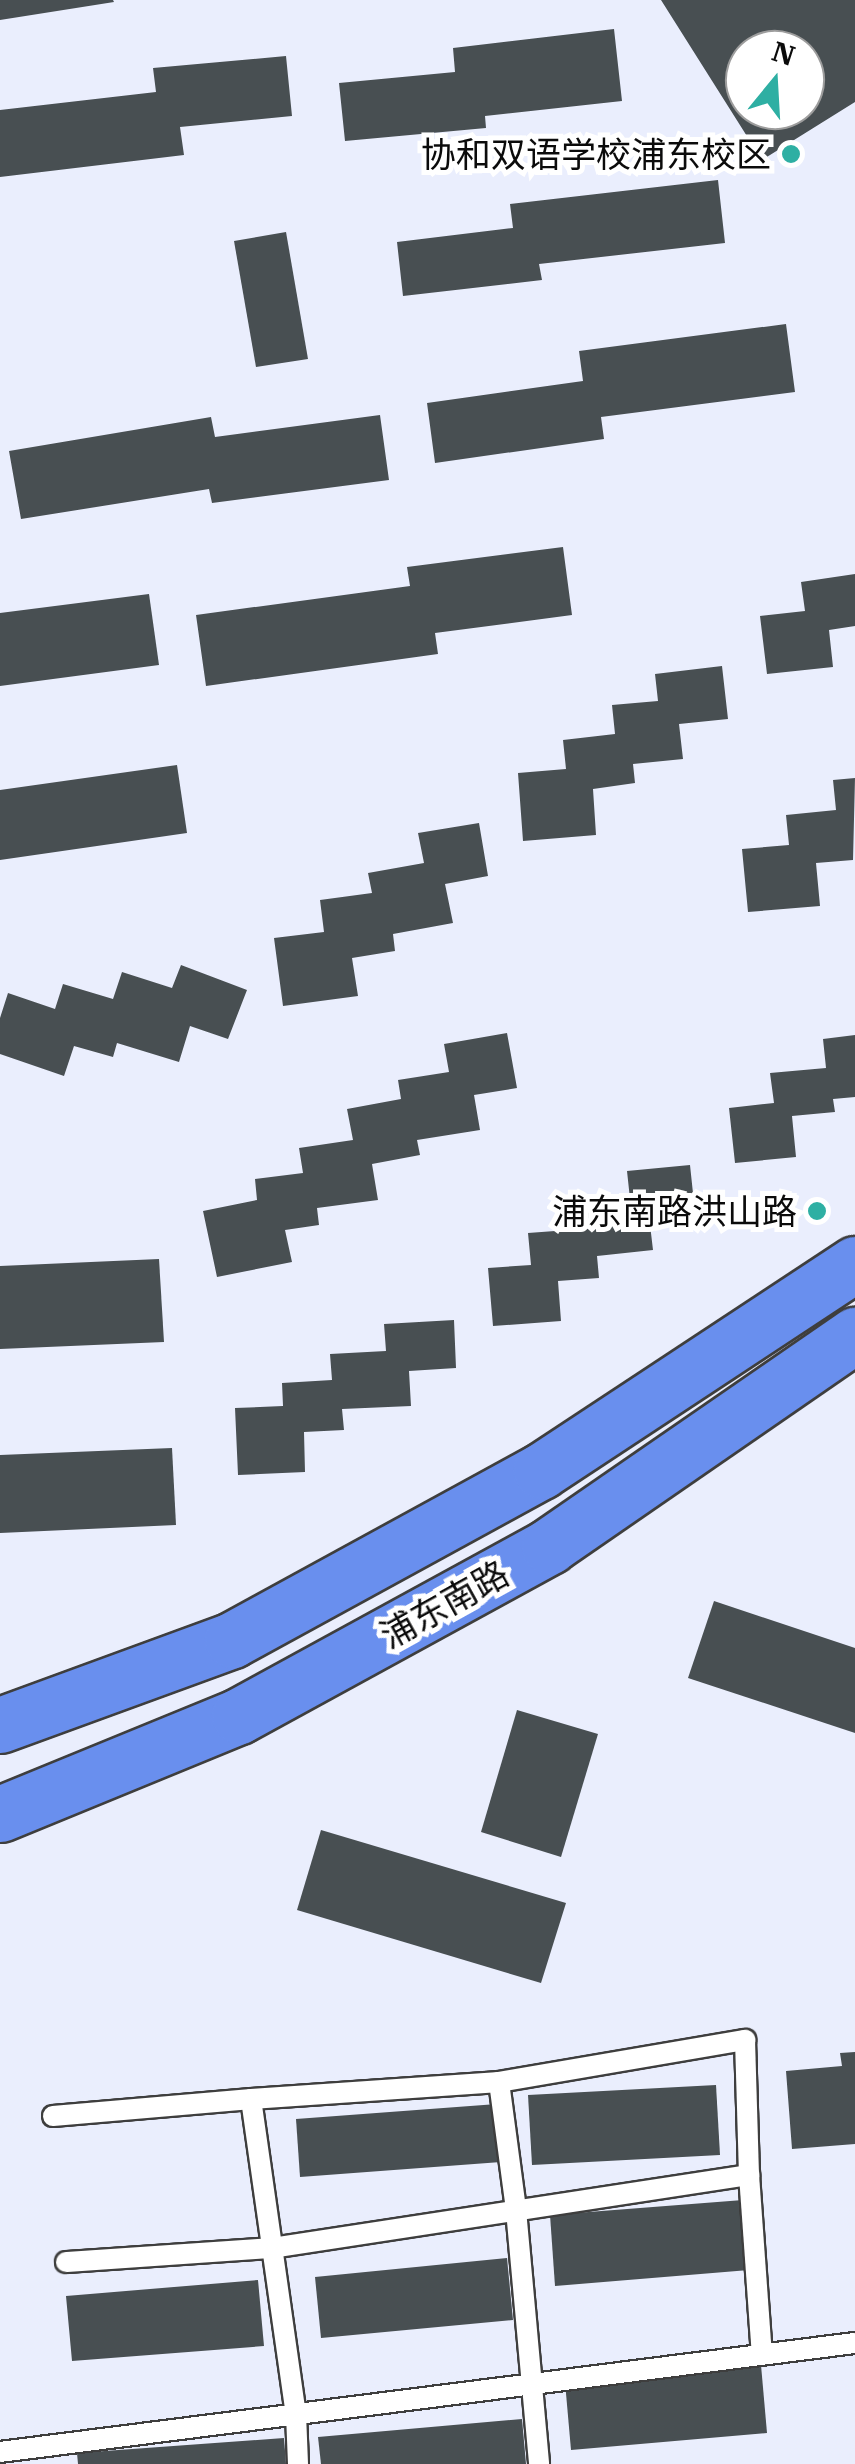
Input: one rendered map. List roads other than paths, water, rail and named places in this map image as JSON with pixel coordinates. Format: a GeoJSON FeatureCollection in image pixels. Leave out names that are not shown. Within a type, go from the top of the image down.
{"type":"FeatureCollection","features":[{"type":"Feature","properties":{"kind":"main road","name":"浦东南路"},"geometry":{"type":"LineString","coordinates":[[0,1724],[249,1630],[540,1472],[855,1264]]}},
{"type":"Feature","properties":{"kind":"main road","name":"浦东南路"},"geometry":{"type":"LineString","coordinates":[[0,1814],[239,1716],[548,1546],[855,1335]]}},
{"type":"Feature","properties":{"kind":"lane"},"geometry":{"type":"LineString","coordinates":[[53,2116],[498,2082],[745,2040],[749,2174],[762,2355]]}},
{"type":"Feature","properties":{"kind":"lane"},"geometry":{"type":"LineString","coordinates":[[498,2082],[516,2210],[538,2464]]}},
{"type":"Feature","properties":{"kind":"lane"},"geometry":{"type":"LineString","coordinates":[[250,2100],[296,2414],[298,2464]]}},
{"type":"Feature","properties":{"kind":"lane"},"geometry":{"type":"LineString","coordinates":[[66,2262],[271,2248],[749,2174]]}},
{"type":"Feature","properties":{"kind":"lane"},"geometry":{"type":"LineString","coordinates":[[0,2452],[855,2344]]}},
{"type":"Feature","properties":{"kind":"place","name":"协和双语学校浦东校区"},"geometry":{"type":"Point","coordinates":[791,154]}},
{"type":"Feature","properties":{"kind":"place","name":"浦东南路洪山路"},"geometry":{"type":"Point","coordinates":[817,1211]}}]}
